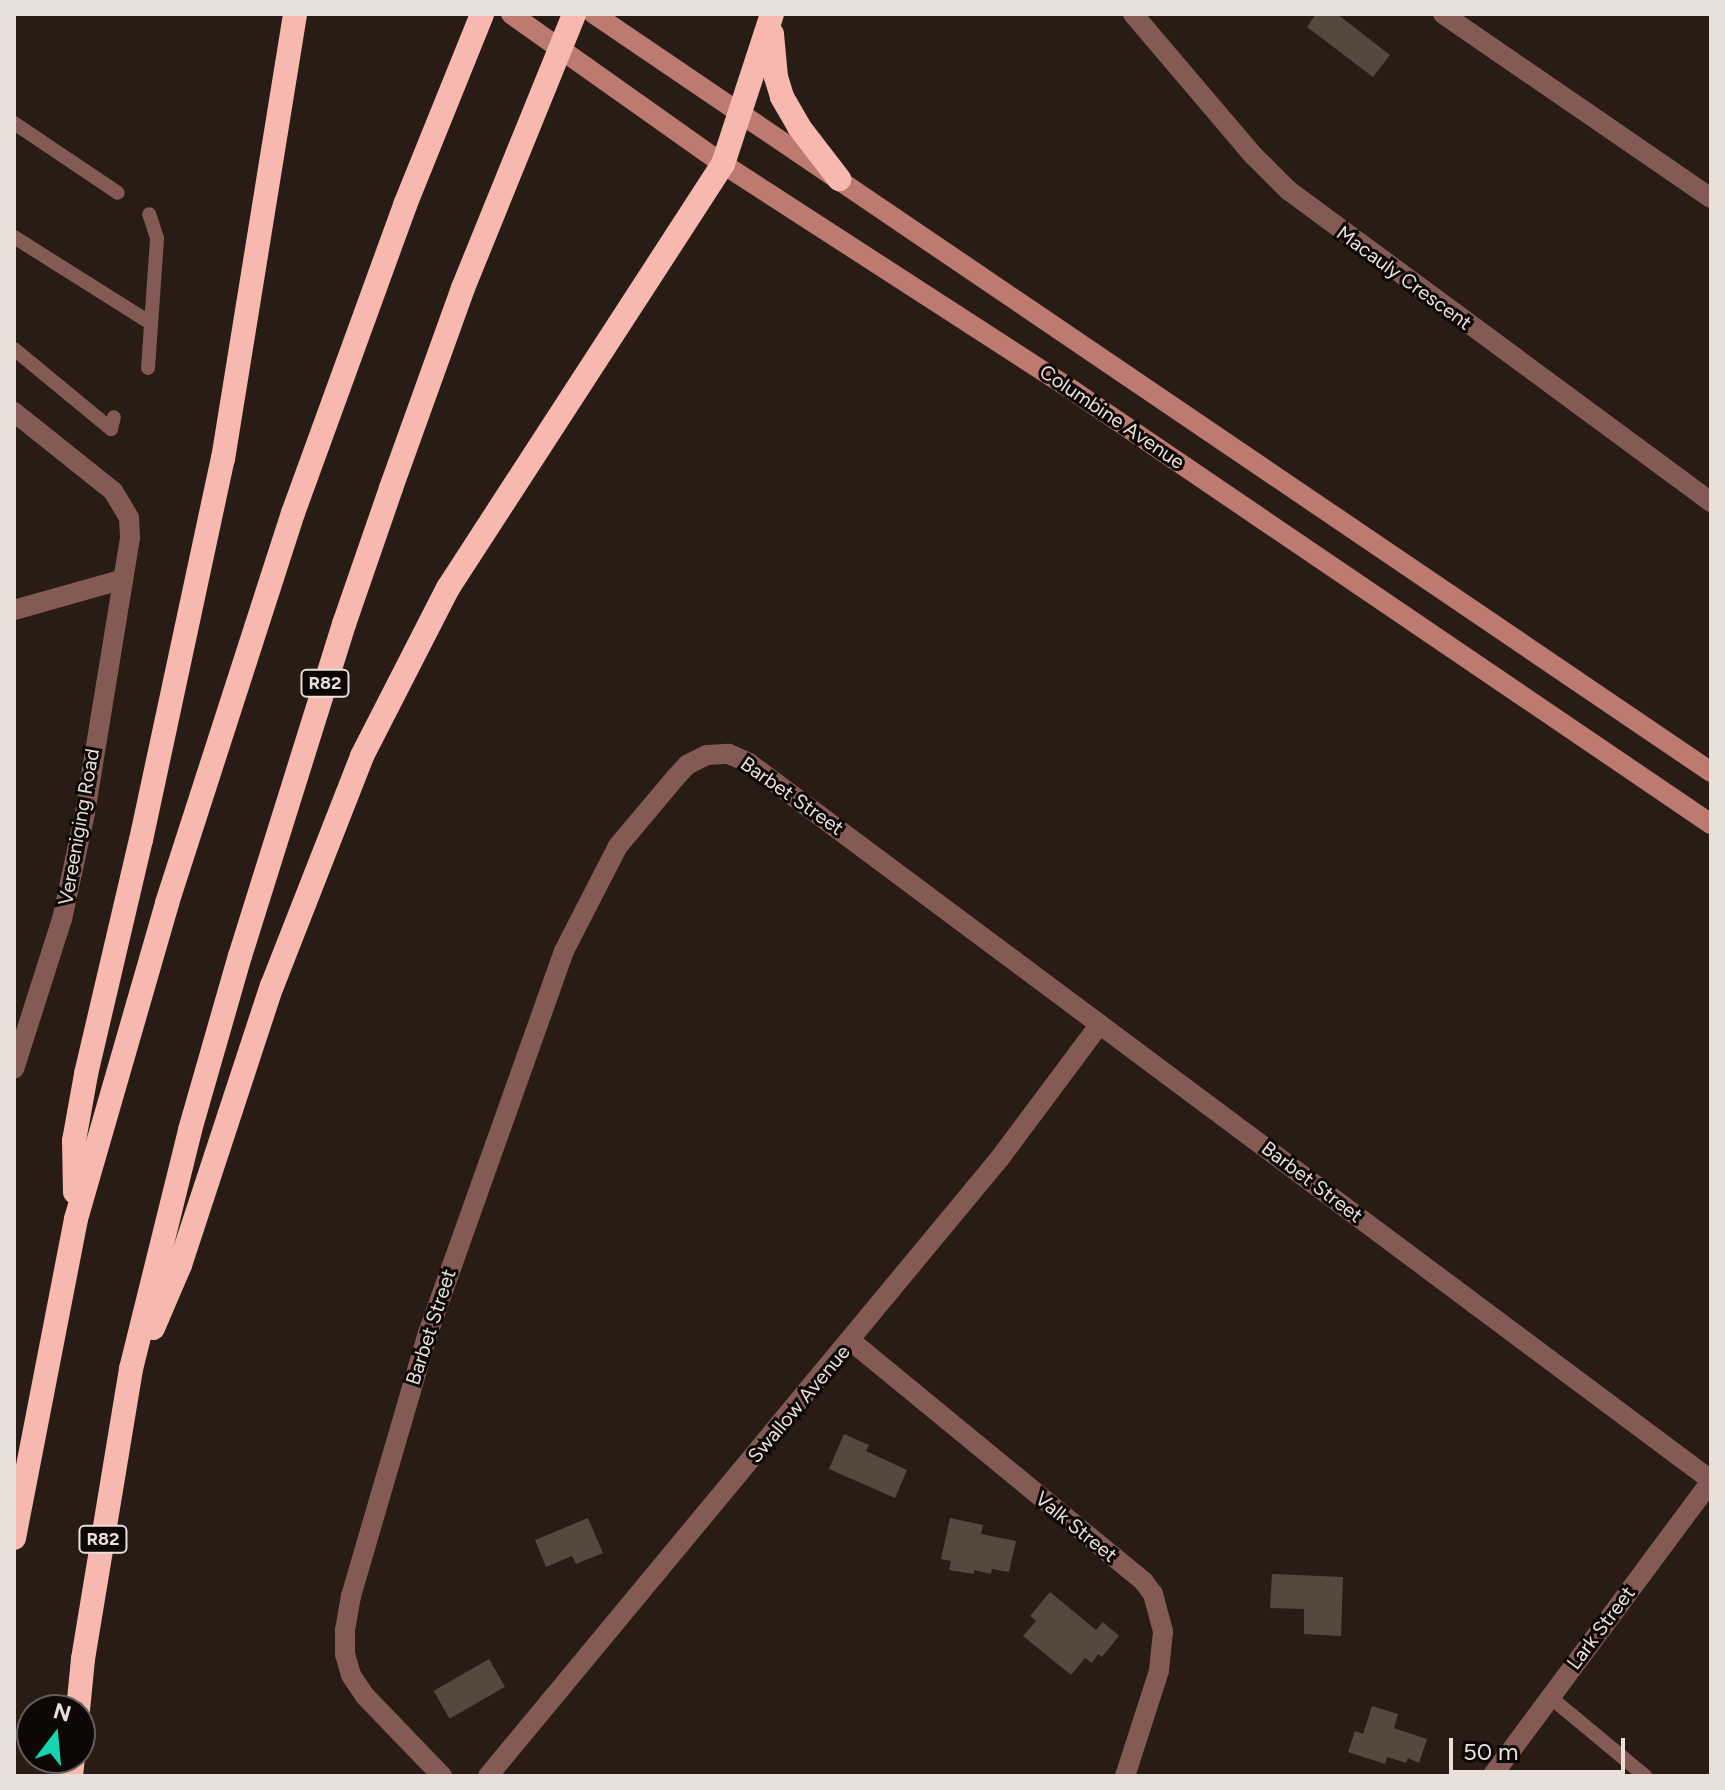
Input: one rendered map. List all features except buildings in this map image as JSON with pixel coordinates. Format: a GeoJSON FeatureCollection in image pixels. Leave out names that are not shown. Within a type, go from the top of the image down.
{"type":"FeatureCollection","features":[{"type":"Feature","properties":{"kind":"highway"},"geometry":{"type":"LineString","coordinates":[[76,1219],[74,1141],[86,1074],[141,840],[223,459],[295,14]]}},
{"type":"Feature","properties":{"kind":"highway"},"geometry":{"type":"LineString","coordinates":[[14,1538],[76,1219],[167,903],[289,527],[405,205],[482,14]]}},
{"type":"Feature","properties":{"kind":"highway","name":"R82"},"geometry":{"type":"LineString","coordinates":[[80,1694],[131,1369],[190,1130],[240,956],[344,624],[463,288],[574,14]]}},
{"type":"Feature","properties":{"kind":"highway"},"geometry":{"type":"LineString","coordinates":[[131,1369],[180,1265],[272,986],[362,756],[408,661],[492,517],[723,164],[742,114],[772,15]]}},
{"type":"Feature","properties":{"kind":"highway"},"geometry":{"type":"LineString","coordinates":[[772,15],[776,77],[782,97],[799,127],[839,179]]}},
{"type":"Feature","properties":{"kind":"main road","name":"Columbine Avenue"},"geometry":{"type":"LineString","coordinates":[[511,14],[641,103],[723,164],[1075,392],[1711,824]]}},
{"type":"Feature","properties":{"kind":"main road"},"geometry":{"type":"LineString","coordinates":[[594,14],[1711,772]]}},
{"type":"Feature","properties":{"kind":"street","name":"Macauly Crescent"},"geometry":{"type":"LineString","coordinates":[[1133,14],[1288,190],[1711,502]]}},
{"type":"Feature","properties":{"kind":"street"},"geometry":{"type":"LineString","coordinates":[[1443,14],[1469,21],[1711,198]]}},
{"type":"Feature","properties":{"kind":"street","name":"Vereeniging Road"},"geometry":{"type":"LineString","coordinates":[[14,412],[113,491],[123,505],[130,538],[85,813],[62,919],[14,1069]]}},
{"type":"Feature","properties":{"kind":"street"},"geometry":{"type":"LineString","coordinates":[[14,610],[121,580]]}},
{"type":"Feature","properties":{"kind":"street","name":"Barbet Street"},"geometry":{"type":"LineString","coordinates":[[442,1776],[365,1696],[351,1675],[345,1654],[345,1630],[351,1596],[428,1333],[547,993],[610,858],[687,765],[707,755],[729,754],[749,763],[1711,1480]]}},
{"type":"Feature","properties":{"kind":"street","name":"Swallow Avenue"},"geometry":{"type":"LineString","coordinates":[[488,1776],[1000,1158],[1100,1024]]}},
{"type":"Feature","properties":{"kind":"street","name":"Valk Street"},"geometry":{"type":"LineString","coordinates":[[851,1341],[1153,1594],[1163,1632],[1159,1671],[1125,1776]]}},
{"type":"Feature","properties":{"kind":"street","name":"Lark Street"},"geometry":{"type":"LineString","coordinates":[[1492,1776],[1711,1480]]}},
{"type":"Feature","properties":{"kind":"lane"},"geometry":{"type":"LineString","coordinates":[[14,123],[118,193]]}},
{"type":"Feature","properties":{"kind":"lane"},"geometry":{"type":"LineString","coordinates":[[148,368],[157,238],[149,214]]}},
{"type":"Feature","properties":{"kind":"lane"},"geometry":{"type":"LineString","coordinates":[[14,237],[149,322]]}},
{"type":"Feature","properties":{"kind":"lane"},"geometry":{"type":"LineString","coordinates":[[14,349],[111,429],[114,417]]}},
{"type":"Feature","properties":{"kind":"lane"},"geometry":{"type":"LineString","coordinates":[[1550,1697],[1645,1776]]}}]}
